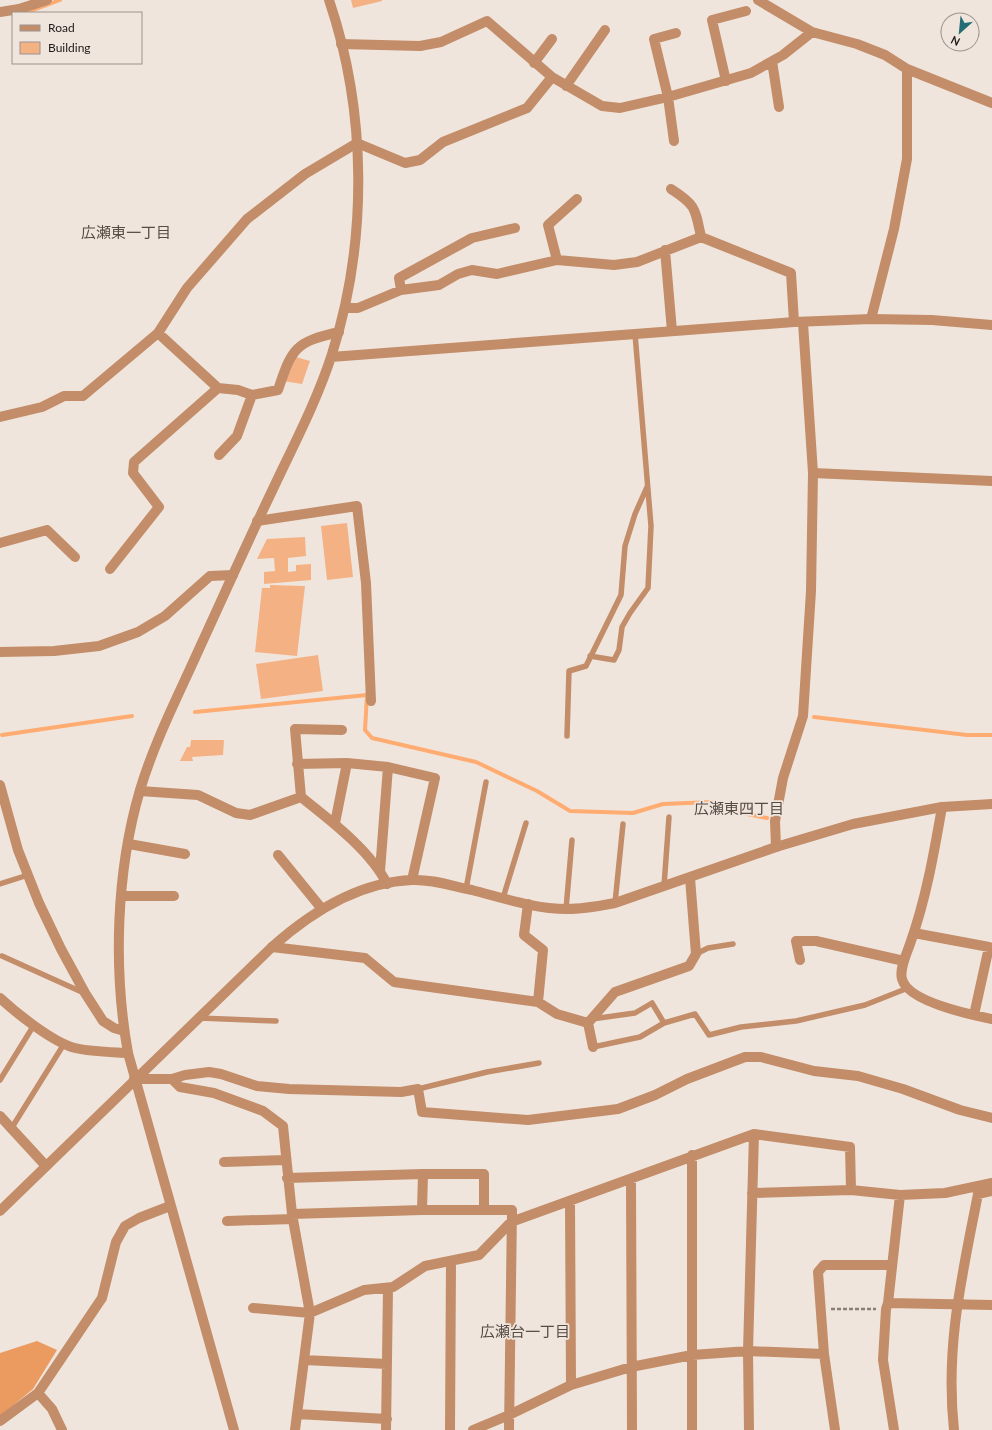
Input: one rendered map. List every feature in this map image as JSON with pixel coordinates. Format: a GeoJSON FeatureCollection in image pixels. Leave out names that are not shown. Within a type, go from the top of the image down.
{"type":"FeatureCollection","features":[{"type":"Feature","properties":{"kind":"street"},"geometry":{"type":"LineString","coordinates":[[0,12],[19,9],[47,0]]}},
{"type":"Feature","properties":{"kind":"street"},"geometry":{"type":"LineString","coordinates":[[234,1430],[134,1079],[128,1053],[120,998],[118,959],[121,896],[129,844],[140,791],[152,756],[257,522],[315,398],[331,357],[345,308],[352,271],[356,236],[357,143],[351,88],[329,0]]}},
{"type":"Feature","properties":{"kind":"street"},"geometry":{"type":"LineString","coordinates":[[758,0],[812,32],[857,44],[885,55],[907,69],[992,104]]}},
{"type":"Feature","properties":{"kind":"street"},"geometry":{"type":"LineString","coordinates":[[726,81],[712,20],[746,11]]}},
{"type":"Feature","properties":{"kind":"street"},"geometry":{"type":"LineString","coordinates":[[341,44],[420,46],[434,44],[487,21],[552,77],[602,106],[620,108],[668,97],[751,73],[772,61],[812,32]]}},
{"type":"Feature","properties":{"kind":"street"},"geometry":{"type":"LineString","coordinates":[[566,86],[605,30]]}},
{"type":"Feature","properties":{"kind":"street"},"geometry":{"type":"LineString","coordinates":[[674,141],[668,97],[654,39],[676,33]]}},
{"type":"Feature","properties":{"kind":"street"},"geometry":{"type":"LineString","coordinates":[[534,63],[552,39]]}},
{"type":"Feature","properties":{"kind":"street"},"geometry":{"type":"LineString","coordinates":[[772,61],[779,107]]}},
{"type":"Feature","properties":{"kind":"street"},"geometry":{"type":"LineString","coordinates":[[871,319],[894,229],[908,159],[907,69]]}},
{"type":"Feature","properties":{"kind":"street"},"geometry":{"type":"LineString","coordinates":[[357,143],[405,162],[420,160],[443,142],[527,108],[552,77]]}},
{"type":"Feature","properties":{"kind":"street"},"geometry":{"type":"LineString","coordinates":[[0,417],[42,407],[64,396],[83,396],[158,334],[187,288],[247,218],[305,174],[357,143]]}},
{"type":"Feature","properties":{"kind":"street"},"geometry":{"type":"LineString","coordinates":[[671,189],[688,200],[696,212],[701,237]]}},
{"type":"Feature","properties":{"kind":"street"},"geometry":{"type":"LineString","coordinates":[[557,260],[548,225],[577,199]]}},
{"type":"Feature","properties":{"kind":"street"},"geometry":{"type":"LineString","coordinates":[[401,290],[399,278],[472,238],[515,228]]}},
{"type":"Feature","properties":{"kind":"street"},"geometry":{"type":"LineString","coordinates":[[345,308],[358,308],[401,290],[438,284],[458,274],[472,270],[497,274],[557,260],[614,265],[637,262],[701,237],[791,273],[799,323],[813,473],[811,591],[803,716],[783,778],[775,820],[776,847]]}},
{"type":"Feature","properties":{"kind":"street"},"geometry":{"type":"LineString","coordinates":[[665,250],[672,331]]}},
{"type":"Feature","properties":{"kind":"street"},"geometry":{"type":"LineString","coordinates":[[331,357],[672,331],[871,319],[932,320],[992,325]]}},
{"type":"Feature","properties":{"kind":"street"},"geometry":{"type":"LineString","coordinates":[[158,334],[218,388],[238,390],[252,395],[278,390],[290,356],[297,348],[320,336],[338,332]]}},
{"type":"Feature","properties":{"kind":"street"},"geometry":{"type":"LineString","coordinates":[[110,569],[159,506],[133,473],[134,462],[218,388]]}},
{"type":"Feature","properties":{"kind":"street"},"geometry":{"type":"LineString","coordinates":[[219,455],[237,436],[252,395]]}},
{"type":"Feature","properties":{"kind":"street"},"geometry":{"type":"LineString","coordinates":[[813,473],[992,481]]}},
{"type":"Feature","properties":{"kind":"street"},"geometry":{"type":"LineString","coordinates":[[257,522],[356,506],[366,583],[371,701]]}},
{"type":"Feature","properties":{"kind":"street"},"geometry":{"type":"LineString","coordinates":[[0,543],[47,530],[74,557]]}},
{"type":"Feature","properties":{"kind":"street"},"geometry":{"type":"LineString","coordinates":[[0,652],[54,651],[99,646],[138,632],[165,616],[210,576],[233,575]]}},
{"type":"Feature","properties":{"kind":"street"},"geometry":{"type":"LineString","coordinates":[[342,730],[295,729],[301,797],[335,824],[380,871],[387,884]]}},
{"type":"Feature","properties":{"kind":"street"},"geometry":{"type":"LineString","coordinates":[[297,764],[347,764],[388,767],[435,778],[412,880]]}},
{"type":"Feature","properties":{"kind":"street"},"geometry":{"type":"LineString","coordinates":[[335,824],[347,764]]}},
{"type":"Feature","properties":{"kind":"street"},"geometry":{"type":"LineString","coordinates":[[380,871],[388,767]]}},
{"type":"Feature","properties":{"kind":"street"},"geometry":{"type":"LineString","coordinates":[[0,785],[18,850],[61,949],[85,993],[103,1021],[124,1031]]}},
{"type":"Feature","properties":{"kind":"street"},"geometry":{"type":"LineString","coordinates":[[140,791],[198,795],[236,813],[250,815],[301,797]]}},
{"type":"Feature","properties":{"kind":"street"},"geometry":{"type":"LineString","coordinates":[[0,1211],[134,1079],[272,947],[298,925],[322,909],[353,895],[387,884],[412,880],[436,882],[528,904],[566,909],[590,908],[615,903],[776,847],[853,824],[942,807],[992,804]]}},
{"type":"Feature","properties":{"kind":"street"},"geometry":{"type":"LineString","coordinates":[[942,807],[929,881],[914,933],[904,960],[902,979],[908,988],[949,1010],[992,1019]]}},
{"type":"Feature","properties":{"kind":"street"},"geometry":{"type":"LineString","coordinates":[[129,844],[185,854]]}},
{"type":"Feature","properties":{"kind":"street"},"geometry":{"type":"LineString","coordinates":[[278,855],[322,909]]}},
{"type":"Feature","properties":{"kind":"street"},"geometry":{"type":"LineString","coordinates":[[593,1047],[590,1021],[601,1006],[615,992],[689,966],[696,954],[690,878]]}},
{"type":"Feature","properties":{"kind":"street"},"geometry":{"type":"LineString","coordinates":[[121,896],[174,896]]}},
{"type":"Feature","properties":{"kind":"street"},"geometry":{"type":"LineString","coordinates":[[528,904],[524,935],[543,950],[538,1002]]}},
{"type":"Feature","properties":{"kind":"street"},"geometry":{"type":"LineString","coordinates":[[914,933],[989,947],[974,1015]]}},
{"type":"Feature","properties":{"kind":"street"},"geometry":{"type":"LineString","coordinates":[[800,960],[796,941],[816,941],[904,960]]}},
{"type":"Feature","properties":{"kind":"street"},"geometry":{"type":"LineString","coordinates":[[272,947],[365,958],[394,982],[538,1002],[557,1014],[590,1021]]}},
{"type":"Feature","properties":{"kind":"street"},"geometry":{"type":"LineString","coordinates":[[0,998],[34,1025],[64,1044],[75,1048],[128,1053]]}},
{"type":"Feature","properties":{"kind":"street"},"geometry":{"type":"LineString","coordinates":[[134,1079],[172,1079],[185,1075],[209,1072],[221,1074],[257,1086],[289,1089],[400,1092],[418,1089],[422,1112],[528,1120],[618,1109],[655,1095],[687,1079],[745,1057],[761,1058],[814,1071],[858,1076],[960,1110],[992,1118]]}},
{"type":"Feature","properties":{"kind":"street"},"geometry":{"type":"LineString","coordinates":[[172,1079],[180,1087],[214,1093],[264,1111],[283,1126],[285,1160],[292,1217],[310,1313],[295,1430]]}},
{"type":"Feature","properties":{"kind":"street"},"geometry":{"type":"LineString","coordinates":[[0,1116],[46,1166]]}},
{"type":"Feature","properties":{"kind":"street"},"geometry":{"type":"LineString","coordinates":[[749,1430],[748,1352],[754,1134]]}},
{"type":"Feature","properties":{"kind":"street"},"geometry":{"type":"LineString","coordinates":[[253,1308],[310,1313],[364,1290],[393,1288],[425,1266],[451,1262],[479,1255],[511,1222],[631,1180],[692,1155],[754,1134],[850,1147],[851,1190]]}},
{"type":"Feature","properties":{"kind":"street"},"geometry":{"type":"LineString","coordinates":[[692,1155],[692,1430]]}},
{"type":"Feature","properties":{"kind":"street"},"geometry":{"type":"LineString","coordinates":[[224,1162],[285,1160]]}},
{"type":"Feature","properties":{"kind":"street"},"geometry":{"type":"LineString","coordinates":[[287,1178],[423,1174],[484,1174],[484,1210]]}},
{"type":"Feature","properties":{"kind":"street"},"geometry":{"type":"LineString","coordinates":[[422,1210],[423,1174]]}},
{"type":"Feature","properties":{"kind":"street"},"geometry":{"type":"LineString","coordinates":[[631,1180],[632,1430]]}},
{"type":"Feature","properties":{"kind":"street"},"geometry":{"type":"LineString","coordinates":[[752,1193],[851,1190],[900,1195],[945,1193],[992,1183]]}},
{"type":"Feature","properties":{"kind":"street"},"geometry":{"type":"LineString","coordinates":[[954,1430],[950,1397],[951,1355],[956,1304],[978,1194],[992,1191]]}},
{"type":"Feature","properties":{"kind":"street"},"geometry":{"type":"LineString","coordinates":[[894,1430],[883,1360],[886,1309],[900,1195]]}},
{"type":"Feature","properties":{"kind":"street"},"geometry":{"type":"LineString","coordinates":[[570,1201],[571,1385]]}},
{"type":"Feature","properties":{"kind":"street"},"geometry":{"type":"LineString","coordinates":[[0,1421],[38,1393],[102,1298],[116,1242],[125,1226],[139,1218],[170,1206]]}},
{"type":"Feature","properties":{"kind":"street"},"geometry":{"type":"LineString","coordinates":[[227,1221],[422,1210],[512,1210],[509,1430]]}},
{"type":"Feature","properties":{"kind":"street"},"geometry":{"type":"LineString","coordinates":[[450,1430],[451,1262]]}},
{"type":"Feature","properties":{"kind":"street"},"geometry":{"type":"LineString","coordinates":[[835,1430],[824,1354],[818,1272],[824,1265],[892,1265]]}},
{"type":"Feature","properties":{"kind":"street"},"geometry":{"type":"LineString","coordinates":[[386,1430],[388,1288]]}},
{"type":"Feature","properties":{"kind":"street"},"geometry":{"type":"LineString","coordinates":[[888,1302],[992,1305]]}},
{"type":"Feature","properties":{"kind":"street"},"geometry":{"type":"LineString","coordinates":[[474,1430],[510,1415],[571,1385],[631,1367],[692,1355],[748,1352],[824,1354]]}},
{"type":"Feature","properties":{"kind":"street"},"geometry":{"type":"LineString","coordinates":[[304,1360],[387,1364]]}},
{"type":"Feature","properties":{"kind":"street"},"geometry":{"type":"LineString","coordinates":[[38,1393],[52,1409],[62,1430]]}},
{"type":"Feature","properties":{"kind":"street"},"geometry":{"type":"LineString","coordinates":[[297,1414],[387,1419]]}},
{"type":"Feature","properties":{"kind":"lane"},"geometry":{"type":"LineString","coordinates":[[590,656],[614,660],[619,650],[622,627],[648,588],[651,526],[635,334]]}},
{"type":"Feature","properties":{"kind":"lane"},"geometry":{"type":"LineString","coordinates":[[567,736],[569,671],[586,666],[621,595],[625,546],[634,514],[648,486]]}},
{"type":"Feature","properties":{"kind":"lane"},"geometry":{"type":"LineString","coordinates":[[466,889],[486,782]]}},
{"type":"Feature","properties":{"kind":"lane"},"geometry":{"type":"LineString","coordinates":[[664,887],[669,817]]}},
{"type":"Feature","properties":{"kind":"lane"},"geometry":{"type":"LineString","coordinates":[[503,898],[526,823]]}},
{"type":"Feature","properties":{"kind":"lane"},"geometry":{"type":"LineString","coordinates":[[615,903],[623,824]]}},
{"type":"Feature","properties":{"kind":"lane"},"geometry":{"type":"LineString","coordinates":[[566,909],[572,840]]}},
{"type":"Feature","properties":{"kind":"lane"},"geometry":{"type":"LineString","coordinates":[[0,884],[28,875]]}},
{"type":"Feature","properties":{"kind":"lane"},"geometry":{"type":"LineString","coordinates":[[696,954],[708,948],[733,944]]}},
{"type":"Feature","properties":{"kind":"lane"},"geometry":{"type":"LineString","coordinates":[[2,956],[85,993]]}},
{"type":"Feature","properties":{"kind":"lane"},"geometry":{"type":"LineString","coordinates":[[593,1047],[640,1037],[664,1023],[695,1014],[709,1034],[741,1027],[796,1021],[865,1005],[908,988]]}},
{"type":"Feature","properties":{"kind":"lane"},"geometry":{"type":"LineString","coordinates":[[590,1021],[635,1013],[652,1003],[664,1023]]}},
{"type":"Feature","properties":{"kind":"lane"},"geometry":{"type":"LineString","coordinates":[[197,1018],[276,1021]]}},
{"type":"Feature","properties":{"kind":"lane"},"geometry":{"type":"LineString","coordinates":[[0,1080],[34,1025]]}},
{"type":"Feature","properties":{"kind":"lane"},"geometry":{"type":"LineString","coordinates":[[11,1129],[64,1044]]}},
{"type":"Feature","properties":{"kind":"lane"},"geometry":{"type":"LineString","coordinates":[[418,1089],[487,1072],[539,1063]]}},
{"type":"Feature","properties":{"kind":"shaded area"},"geometry":{"type":"Polygon","coordinates":[[[37,1341],[57,1350],[33,1389],[0,1416],[0,1353],[37,1341]]]}},
{"type":"Feature","properties":{"kind":"building"},"geometry":{"type":"Polygon","coordinates":[[[351,0],[382,0],[382,1],[353,8],[351,0]]]}},
{"type":"Feature","properties":{"kind":"building"},"geometry":{"type":"Polygon","coordinates":[[[296,357],[310,361],[302,384],[283,381],[296,357]]]}},
{"type":"Feature","properties":{"kind":"building"},"geometry":{"type":"Polygon","coordinates":[[[347,523],[353,577],[327,580],[321,526],[347,523]]]}},
{"type":"Feature","properties":{"kind":"building"},"geometry":{"type":"Polygon","coordinates":[[[305,537],[306,556],[288,558],[288,572],[296,571],[296,565],[311,564],[311,580],[264,584],[264,572],[275,571],[274,558],[257,559],[267,539],[305,537]]]}},
{"type":"Feature","properties":{"kind":"building"},"geometry":{"type":"Polygon","coordinates":[[[270,585],[305,586],[297,656],[255,652],[262,588],[270,588],[270,585]]]}},
{"type":"Feature","properties":{"kind":"building"},"geometry":{"type":"Polygon","coordinates":[[[318,655],[323,691],[261,699],[256,664],[318,655]]]}},
{"type":"Feature","properties":{"kind":"building"},"geometry":{"type":"Polygon","coordinates":[[[191,740],[224,740],[223,755],[192,757],[193,761],[180,761],[187,747],[190,747],[191,740]]]}},
{"type":"Feature","properties":{"kind":"waterway"},"geometry":{"type":"LineString","coordinates":[[28,12],[60,0]]}},
{"type":"Feature","properties":{"kind":"waterway"},"geometry":{"type":"LineString","coordinates":[[195,712],[367,695],[365,730],[372,738],[476,762],[537,791],[570,811],[633,813],[663,804],[712,802],[725,805],[742,813],[767,818]]}},
{"type":"Feature","properties":{"kind":"waterway"},"geometry":{"type":"LineString","coordinates":[[2,735],[132,716]]}},
{"type":"Feature","properties":{"kind":"waterway"},"geometry":{"type":"LineString","coordinates":[[814,717],[967,735],[992,735]]}},
{"type":"Feature","properties":{"kind":"district","name":"広瀬東一丁目"},"geometry":{"type":"Point","coordinates":[126,233]}},
{"type":"Feature","properties":{"kind":"district","name":"広瀬東四丁目"},"geometry":{"type":"Point","coordinates":[739,809]}},
{"type":"Feature","properties":{"kind":"district","name":"広瀬台一丁目"},"geometry":{"type":"Point","coordinates":[525,1332]}}]}
